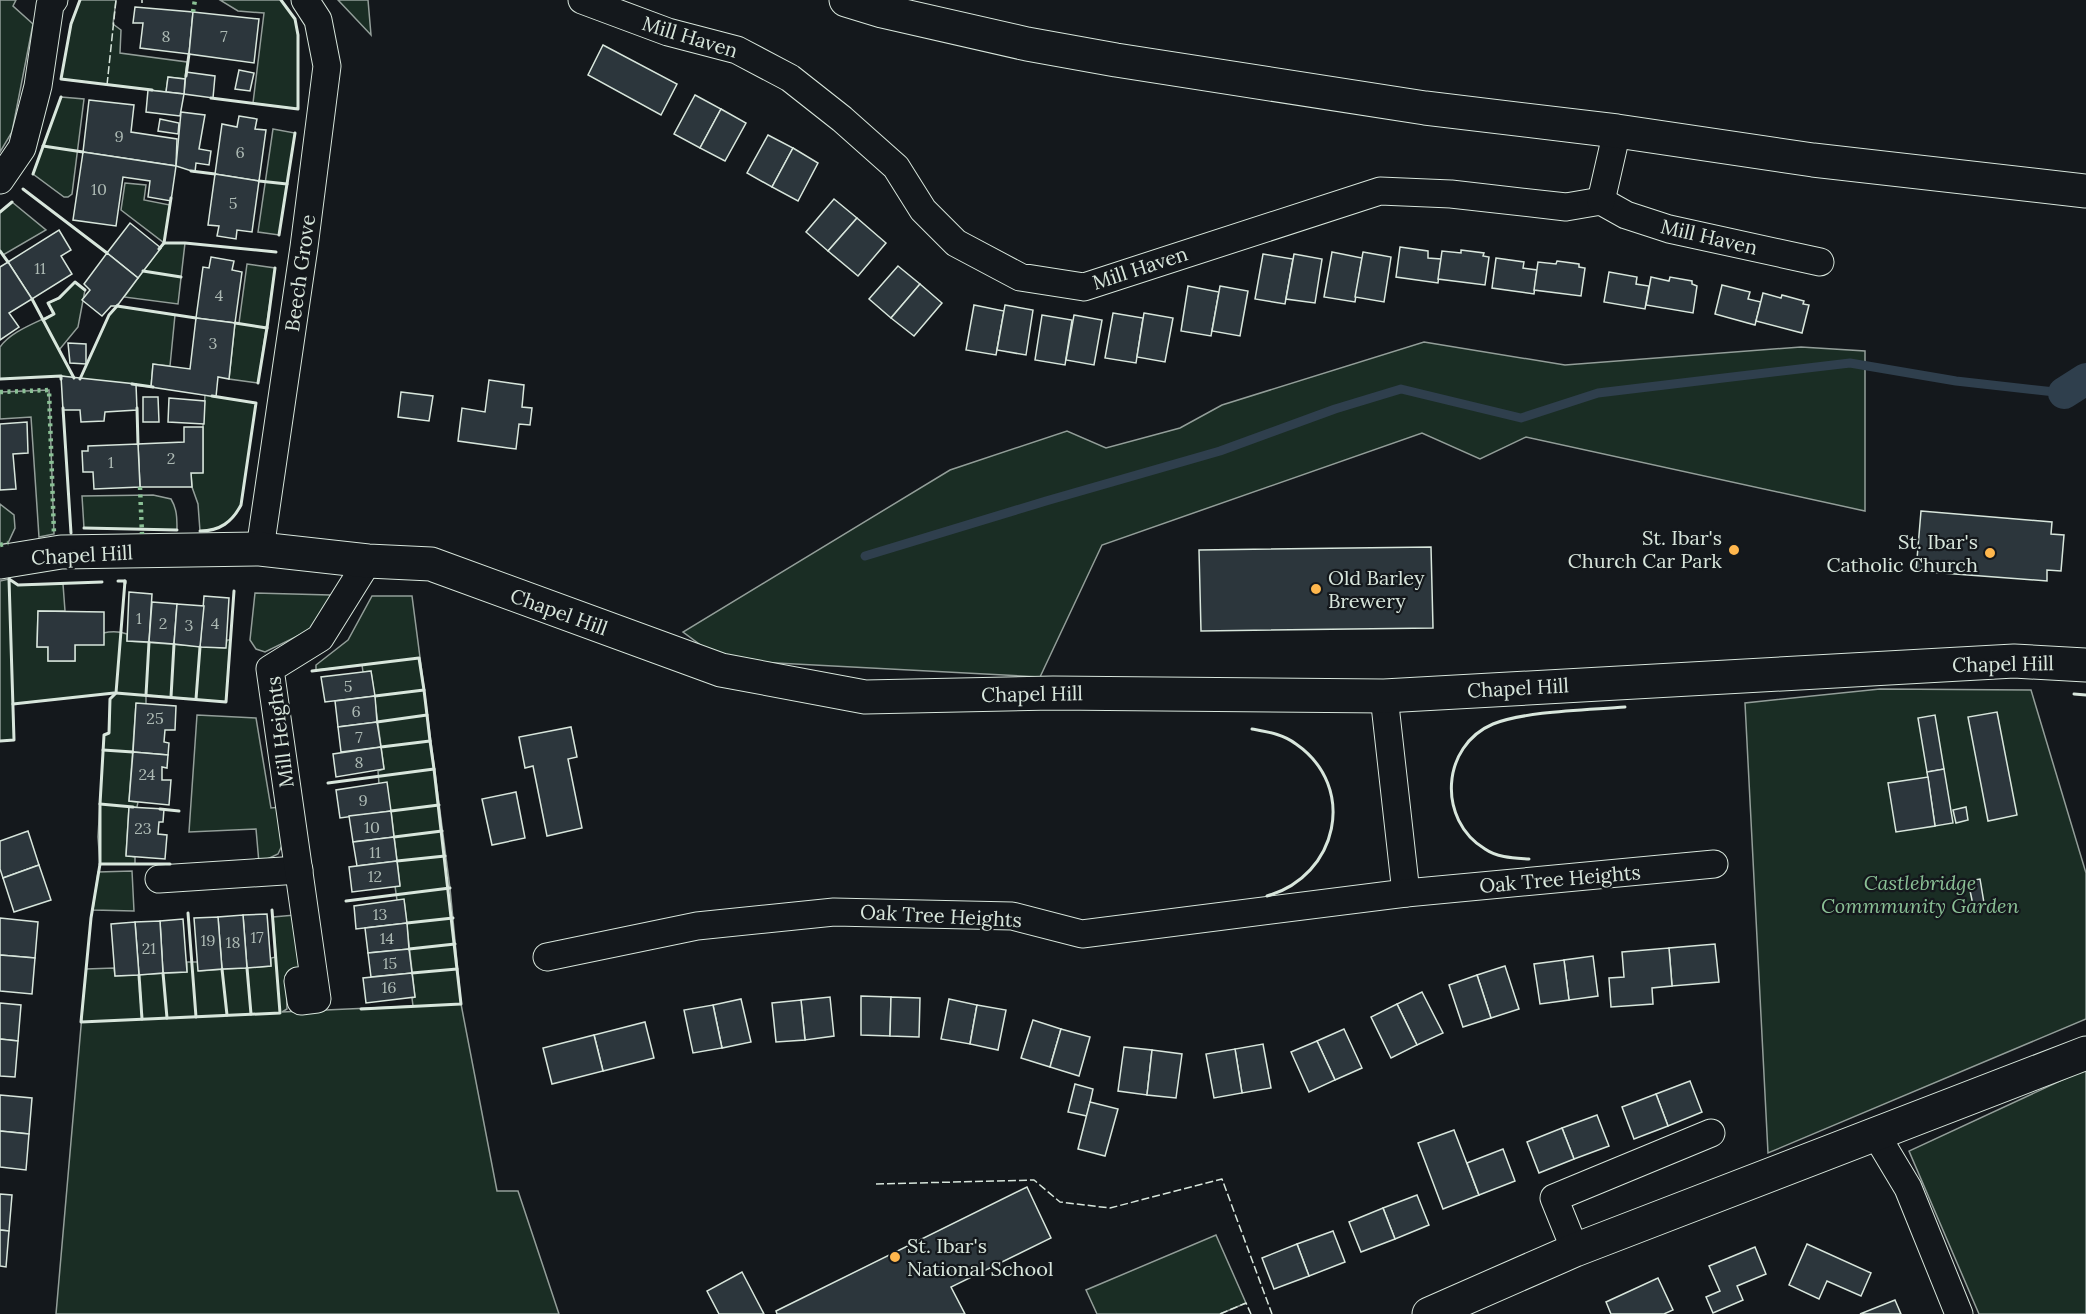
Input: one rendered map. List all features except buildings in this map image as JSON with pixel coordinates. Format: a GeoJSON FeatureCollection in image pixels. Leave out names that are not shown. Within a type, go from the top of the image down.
{"type":"FeatureCollection","features":[{"type":"Feature","properties":{"kind":"street"},"geometry":{"type":"LineString","coordinates":[[0,180],[22,148],[38,86],[50,5],[54,0]]}},
{"type":"Feature","properties":{"kind":"street","name":"Beech Grove"},"geometry":{"type":"LineString","coordinates":[[260,549],[304,247],[327,66],[318,20],[304,0]]}},
{"type":"Feature","properties":{"kind":"street","name":"Mill Haven"},"geometry":{"type":"LineString","coordinates":[[582,0],[668,32],[737,50],[790,78],[842,119],[896,167],[923,210],[956,243],[1020,277],[1084,287],[1380,191],[1451,194],[1566,207],[1601,201],[1626,215],[1670,229],[1820,262]]}},
{"type":"Feature","properties":{"kind":"street"},"geometry":{"type":"LineString","coordinates":[[846,0],[882,11],[1027,44],[1425,108],[1617,131],[1813,160],[2086,190]]}},
{"type":"Feature","properties":{"kind":"street"},"geometry":{"type":"LineString","coordinates":[[1601,201],[1617,131]]}},
{"type":"Feature","properties":{"kind":"street","name":"Chapel Hill"},"geometry":{"type":"LineString","coordinates":[[0,562],[61,552],[260,549],[368,561],[431,564],[721,670],[865,697],[1053,693],[1384,696],[2014,661],[2086,665]]}},
{"type":"Feature","properties":{"kind":"street","name":"Mill Heights"},"geometry":{"type":"LineString","coordinates":[[314,979],[270,669],[320,638],[368,561]]}},
{"type":"Feature","properties":{"kind":"street"},"geometry":{"type":"LineString","coordinates":[[1384,696],[1406,893]]}},
{"type":"Feature","properties":{"kind":"street","name":"Oak Tree Heights"},"geometry":{"type":"LineString","coordinates":[[547,957],[697,926],[834,912],[1012,916],[1082,934],[1406,893],[1714,864]]}},
{"type":"Feature","properties":{"kind":"street"},"geometry":{"type":"LineString","coordinates":[[159,879],[299,870]]}},
{"type":"Feature","properties":{"kind":"street"},"geometry":{"type":"LineString","coordinates":[[1429,1314],[1575,1250],[2086,1053]]}},
{"type":"Feature","properties":{"kind":"street"},"geometry":{"type":"LineString","coordinates":[[1575,1250],[1554,1198],[1712,1133]]}},
{"type":"Feature","properties":{"kind":"street"},"geometry":{"type":"LineString","coordinates":[[1875,1133],[1908,1188],[1959,1314]]}},
{"type":"Feature","properties":{"kind":"green space"},"geometry":{"type":"Polygon","coordinates":[[[0,0],[16,0],[13,6],[33,24],[12,132],[0,152],[0,0]]]}},
{"type":"Feature","properties":{"kind":"green space"},"geometry":{"type":"Polygon","coordinates":[[[80,0],[116,0],[113,24],[121,30],[120,53],[187,62],[185,79],[168,77],[166,92],[61,79],[71,24],[80,0]]]}},
{"type":"Feature","properties":{"kind":"green space"},"geometry":{"type":"Polygon","coordinates":[[[220,0],[281,0],[295,19],[298,35],[298,109],[253,103],[264,13],[238,11],[220,0]]]}},
{"type":"Feature","properties":{"kind":"green space"},"geometry":{"type":"Polygon","coordinates":[[[338,0],[368,0],[371,35],[338,0]]]}},
{"type":"Feature","properties":{"kind":"green space"},"geometry":{"type":"Polygon","coordinates":[[[61,97],[84,99],[72,194],[68,197],[64,197],[33,174],[61,97]]]}},
{"type":"Feature","properties":{"kind":"green space"},"geometry":{"type":"Polygon","coordinates":[[[273,129],[295,133],[279,235],[258,232],[273,129]]]}},
{"type":"Feature","properties":{"kind":"green space"},"geometry":{"type":"Polygon","coordinates":[[[125,183],[146,185],[144,200],[170,205],[164,243],[121,210],[125,183]]]}},
{"type":"Feature","properties":{"kind":"green space"},"geometry":{"type":"Polygon","coordinates":[[[12,202],[46,230],[3,255],[0,251],[0,212],[12,202]]]}},
{"type":"Feature","properties":{"kind":"green space"},"geometry":{"type":"Polygon","coordinates":[[[164,243],[185,243],[178,304],[124,297],[164,243]]]}},
{"type":"Feature","properties":{"kind":"green space"},"geometry":{"type":"Polygon","coordinates":[[[247,264],[275,268],[258,383],[229,379],[235,323],[239,323],[247,264]]]}},
{"type":"Feature","properties":{"kind":"green space"},"geometry":{"type":"Polygon","coordinates":[[[75,282],[85,290],[78,327],[59,350],[74,378],[61,376],[0,379],[0,347],[17,332],[53,314],[48,303],[60,298],[75,282]]]}},
{"type":"Feature","properties":{"kind":"green space"},"geometry":{"type":"Polygon","coordinates":[[[117,306],[175,315],[170,366],[153,364],[151,387],[80,379],[109,315],[117,306]]]}},
{"type":"Feature","properties":{"kind":"green space"},"geometry":{"type":"Polygon","coordinates":[[[1424,342],[1565,365],[1801,347],[1865,351],[1865,511],[1526,437],[1480,459],[1422,433],[1102,545],[1040,677],[721,660],[683,632],[950,470],[1067,431],[1106,448],[1180,428],[1222,405],[1424,342]]]}},
{"type":"Feature","properties":{"kind":"green space"},"geometry":{"type":"Polygon","coordinates":[[[49,390],[54,534],[39,537],[31,417],[0,419],[0,392],[49,390]]]}},
{"type":"Feature","properties":{"kind":"green space"},"geometry":{"type":"Polygon","coordinates":[[[205,395],[256,403],[241,505],[225,524],[207,531],[200,531],[198,504],[192,487],[191,473],[203,472],[205,395]]]}},
{"type":"Feature","properties":{"kind":"green space"},"geometry":{"type":"Polygon","coordinates":[[[153,495],[171,499],[176,510],[177,530],[84,528],[82,496],[153,495]]]}},
{"type":"Feature","properties":{"kind":"green space"},"geometry":{"type":"Polygon","coordinates":[[[0,504],[14,515],[15,528],[8,543],[0,545],[0,504]]]}},
{"type":"Feature","properties":{"kind":"green space"},"geometry":{"type":"Polygon","coordinates":[[[9,579],[18,585],[63,584],[65,611],[38,611],[37,647],[48,647],[48,661],[75,661],[75,645],[107,632],[127,634],[127,641],[225,648],[227,640],[230,640],[226,702],[146,695],[146,704],[136,704],[129,801],[138,802],[137,807],[129,807],[126,855],[135,857],[135,864],[100,864],[98,837],[104,735],[109,733],[110,699],[115,693],[13,704],[14,740],[0,741],[0,581],[9,579]]]}},
{"type":"Feature","properties":{"kind":"green space"},"geometry":{"type":"Polygon","coordinates":[[[255,593],[330,595],[328,612],[308,631],[265,652],[256,649],[250,640],[255,593]]]}},
{"type":"Feature","properties":{"kind":"green space"},"geometry":{"type":"Polygon","coordinates":[[[372,596],[412,596],[450,888],[461,1004],[497,1191],[518,1191],[559,1314],[56,1314],[86,969],[114,968],[115,976],[187,972],[187,962],[198,962],[199,971],[271,966],[271,958],[276,957],[273,917],[295,915],[303,969],[286,980],[287,1009],[282,1012],[413,1006],[412,998],[415,997],[404,900],[397,900],[395,886],[400,885],[391,811],[379,784],[378,771],[384,769],[371,671],[363,672],[362,665],[316,670],[316,665],[348,640],[372,596]]]}},
{"type":"Feature","properties":{"kind":"green space","name":"Castlebridge Commmunity Garden"},"geometry":{"type":"Polygon","coordinates":[[[1880,689],[2031,690],[2086,873],[2086,1019],[1768,1153],[1745,703],[1880,689]]]}},
{"type":"Feature","properties":{"kind":"green space"},"geometry":{"type":"Polygon","coordinates":[[[197,715],[256,718],[271,808],[280,807],[285,839],[278,854],[259,863],[256,829],[189,832],[197,715]]]}},
{"type":"Feature","properties":{"kind":"green space"},"geometry":{"type":"Polygon","coordinates":[[[132,871],[134,911],[93,910],[98,872],[132,871]]]}},
{"type":"Feature","properties":{"kind":"green space"},"geometry":{"type":"Polygon","coordinates":[[[2086,1069],[2086,1314],[1979,1314],[1909,1151],[2086,1069]]]}},
{"type":"Feature","properties":{"kind":"green space"},"geometry":{"type":"Polygon","coordinates":[[[1216,1235],[1246,1303],[1220,1314],[1097,1314],[1086,1290],[1216,1235]]]}},
{"type":"Feature","properties":{"kind":"waterway"},"geometry":{"type":"LineString","coordinates":[[865,556],[1220,451],[1335,409],[1401,389],[1521,418],[1598,393],[1850,363],[1956,381],[2064,393]]}},
{"type":"Feature","properties":{"kind":"waterway"},"geometry":{"type":"LineString","coordinates":[[2064,393],[2086,379]]}},
{"type":"Feature","properties":{"kind":"hedge"},"geometry":{"type":"LineString","coordinates":[[193,12],[195,0]]}},
{"type":"Feature","properties":{"kind":"hedge"},"geometry":{"type":"LineString","coordinates":[[0,392],[49,390],[54,534]]}},
{"type":"Feature","properties":{"kind":"hedge"},"geometry":{"type":"LineString","coordinates":[[140,487],[142,534]]}},
{"type":"Feature","properties":{"kind":"hedge"},"geometry":{"type":"LineString","coordinates":[[0,545],[8,543]]}},
{"type":"Feature","properties":{"kind":"fence"},"geometry":{"type":"LineString","coordinates":[[107,85],[116,0]]}},
{"type":"Feature","properties":{"kind":"fence"},"geometry":{"type":"LineString","coordinates":[[876,1184],[1034,1180],[1060,1202],[1110,1208],[1222,1179],[1272,1314]]}},
{"type":"Feature","properties":{"kind":"fence"},"geometry":{"type":"LineString","coordinates":[[1220,1314],[1246,1303],[1251,1314]]}},
{"type":"Feature","properties":{"kind":"wall"},"geometry":{"type":"LineString","coordinates":[[80,0],[71,24],[61,79],[152,90]]}},
{"type":"Feature","properties":{"kind":"wall"},"geometry":{"type":"LineString","coordinates":[[211,98],[298,109],[298,35],[295,19],[281,0]]}},
{"type":"Feature","properties":{"kind":"wall"},"geometry":{"type":"LineString","coordinates":[[186,76],[189,54]]}},
{"type":"Feature","properties":{"kind":"wall"},"geometry":{"type":"LineString","coordinates":[[33,174],[61,97]]}},
{"type":"Feature","properties":{"kind":"wall"},"geometry":{"type":"LineString","coordinates":[[279,235],[295,133]]}},
{"type":"Feature","properties":{"kind":"wall"},"geometry":{"type":"LineString","coordinates":[[43,146],[83,152]]}},
{"type":"Feature","properties":{"kind":"wall"},"geometry":{"type":"LineString","coordinates":[[191,171],[215,174]]}},
{"type":"Feature","properties":{"kind":"wall"},"geometry":{"type":"LineString","coordinates":[[259,181],[287,184]]}},
{"type":"Feature","properties":{"kind":"wall"},"geometry":{"type":"LineString","coordinates":[[23,189],[107,253]]}},
{"type":"Feature","properties":{"kind":"wall"},"geometry":{"type":"LineString","coordinates":[[164,243],[171,198]]}},
{"type":"Feature","properties":{"kind":"wall"},"geometry":{"type":"LineString","coordinates":[[0,212],[12,202]]}},
{"type":"Feature","properties":{"kind":"wall"},"geometry":{"type":"LineString","coordinates":[[159,249],[164,243],[185,243],[276,252]]}},
{"type":"Feature","properties":{"kind":"wall"},"geometry":{"type":"LineString","coordinates":[[0,251],[8,262]]}},
{"type":"Feature","properties":{"kind":"wall"},"geometry":{"type":"LineString","coordinates":[[235,323],[267,328],[275,268]]}},
{"type":"Feature","properties":{"kind":"wall"},"geometry":{"type":"LineString","coordinates":[[143,271],[181,277]]}},
{"type":"Feature","properties":{"kind":"wall"},"geometry":{"type":"LineString","coordinates":[[43,320],[54,314],[48,303],[59,298],[75,282],[85,290]]}},
{"type":"Feature","properties":{"kind":"wall"},"geometry":{"type":"LineString","coordinates":[[32,299],[74,378]]}},
{"type":"Feature","properties":{"kind":"wall"},"geometry":{"type":"LineString","coordinates":[[118,305],[196,318]]}},
{"type":"Feature","properties":{"kind":"wall"},"geometry":{"type":"LineString","coordinates":[[80,379],[109,315],[117,306]]}},
{"type":"Feature","properties":{"kind":"wall"},"geometry":{"type":"LineString","coordinates":[[258,383],[267,328]]}},
{"type":"Feature","properties":{"kind":"wall"},"geometry":{"type":"LineString","coordinates":[[0,379],[61,376],[61,379]]}},
{"type":"Feature","properties":{"kind":"wall"},"geometry":{"type":"LineString","coordinates":[[132,384],[153,387]]}},
{"type":"Feature","properties":{"kind":"wall"},"geometry":{"type":"LineString","coordinates":[[200,531],[207,531],[225,524],[241,505],[256,403],[212,396]]}},
{"type":"Feature","properties":{"kind":"wall"},"geometry":{"type":"LineString","coordinates":[[63,408],[71,533]]}},
{"type":"Feature","properties":{"kind":"wall"},"geometry":{"type":"LineString","coordinates":[[137,408],[138,444]]}},
{"type":"Feature","properties":{"kind":"wall"},"geometry":{"type":"LineString","coordinates":[[84,528],[177,530]]}},
{"type":"Feature","properties":{"kind":"wall"},"geometry":{"type":"LineString","coordinates":[[0,741],[14,740],[9,579],[18,585],[102,582]]}},
{"type":"Feature","properties":{"kind":"wall"},"geometry":{"type":"LineString","coordinates":[[118,581],[125,581],[125,583]]}},
{"type":"Feature","properties":{"kind":"wall"},"geometry":{"type":"LineString","coordinates":[[125,581],[116,693],[110,699],[109,733],[104,735],[100,804],[100,864],[91,918],[81,1022],[280,1013],[272,910]]}},
{"type":"Feature","properties":{"kind":"wall"},"geometry":{"type":"LineString","coordinates":[[116,693],[226,702],[234,591]]}},
{"type":"Feature","properties":{"kind":"wall"},"geometry":{"type":"LineString","coordinates":[[146,695],[149,642]]}},
{"type":"Feature","properties":{"kind":"wall"},"geometry":{"type":"LineString","coordinates":[[171,697],[174,644]]}},
{"type":"Feature","properties":{"kind":"wall"},"geometry":{"type":"LineString","coordinates":[[196,699],[200,647]]}},
{"type":"Feature","properties":{"kind":"wall"},"geometry":{"type":"LineString","coordinates":[[312,671],[419,658],[424,690]]}},
{"type":"Feature","properties":{"kind":"wall"},"geometry":{"type":"LineString","coordinates":[[375,696],[424,690],[427,715]]}},
{"type":"Feature","properties":{"kind":"wall"},"geometry":{"type":"LineString","coordinates":[[13,704],[114,693]]}},
{"type":"Feature","properties":{"kind":"wall"},"geometry":{"type":"LineString","coordinates":[[2074,694],[2086,695]]}},
{"type":"Feature","properties":{"kind":"wall"},"geometry":{"type":"LineString","coordinates":[[1529,859],[1506,857],[1490,852],[1469,836],[1459,820],[1453,803],[1452,784],[1455,766],[1463,749],[1476,734],[1493,724],[1506,720],[1558,712],[1625,707]]}},
{"type":"Feature","properties":{"kind":"wall"},"geometry":{"type":"LineString","coordinates":[[377,722],[427,715],[430,741]]}},
{"type":"Feature","properties":{"kind":"wall"},"geometry":{"type":"LineString","coordinates":[[1252,729],[1286,738],[1315,762],[1328,783],[1333,806],[1331,829],[1324,850],[1310,870],[1291,885],[1267,896]]}},
{"type":"Feature","properties":{"kind":"wall"},"geometry":{"type":"LineString","coordinates":[[328,783],[434,769],[430,741],[381,747]]}},
{"type":"Feature","properties":{"kind":"wall"},"geometry":{"type":"LineString","coordinates":[[103,750],[133,752]]}},
{"type":"Feature","properties":{"kind":"wall"},"geometry":{"type":"LineString","coordinates":[[361,1009],[461,1004],[434,769]]}},
{"type":"Feature","properties":{"kind":"wall"},"geometry":{"type":"LineString","coordinates":[[100,804],[133,807]]}},
{"type":"Feature","properties":{"kind":"wall"},"geometry":{"type":"LineString","coordinates":[[391,811],[439,805]]}},
{"type":"Feature","properties":{"kind":"wall"},"geometry":{"type":"LineString","coordinates":[[160,809],[179,811]]}},
{"type":"Feature","properties":{"kind":"wall"},"geometry":{"type":"LineString","coordinates":[[394,837],[442,831]]}},
{"type":"Feature","properties":{"kind":"wall"},"geometry":{"type":"LineString","coordinates":[[397,861],[445,856]]}},
{"type":"Feature","properties":{"kind":"wall"},"geometry":{"type":"LineString","coordinates":[[100,864],[170,864]]}},
{"type":"Feature","properties":{"kind":"wall"},"geometry":{"type":"LineString","coordinates":[[346,901],[450,888]]}},
{"type":"Feature","properties":{"kind":"wall"},"geometry":{"type":"LineString","coordinates":[[188,913],[196,1017]]}},
{"type":"Feature","properties":{"kind":"wall"},"geometry":{"type":"LineString","coordinates":[[407,923],[453,918]]}},
{"type":"Feature","properties":{"kind":"wall"},"geometry":{"type":"LineString","coordinates":[[409,949],[455,944]]}},
{"type":"Feature","properties":{"kind":"wall"},"geometry":{"type":"LineString","coordinates":[[247,968],[251,1014]]}},
{"type":"Feature","properties":{"kind":"wall"},"geometry":{"type":"LineString","coordinates":[[222,969],[227,1015]]}},
{"type":"Feature","properties":{"kind":"wall"},"geometry":{"type":"LineString","coordinates":[[412,973],[457,969]]}},
{"type":"Feature","properties":{"kind":"wall"},"geometry":{"type":"LineString","coordinates":[[163,973],[167,1018]]}},
{"type":"Feature","properties":{"kind":"wall"},"geometry":{"type":"LineString","coordinates":[[139,975],[142,1019]]}},
{"type":"Feature","properties":{"kind":"place","name":"St. Ibar's Church Car Park"},"geometry":{"type":"Point","coordinates":[1734,550]}},
{"type":"Feature","properties":{"kind":"place","name":"St. Ibar's Catholic Church"},"geometry":{"type":"Point","coordinates":[1990,553]}},
{"type":"Feature","properties":{"kind":"place","name":"Old Barley Brewery"},"geometry":{"type":"Point","coordinates":[1316,589]}},
{"type":"Feature","properties":{"kind":"place","name":"St. Ibar's National School"},"geometry":{"type":"Point","coordinates":[895,1257]}}]}
